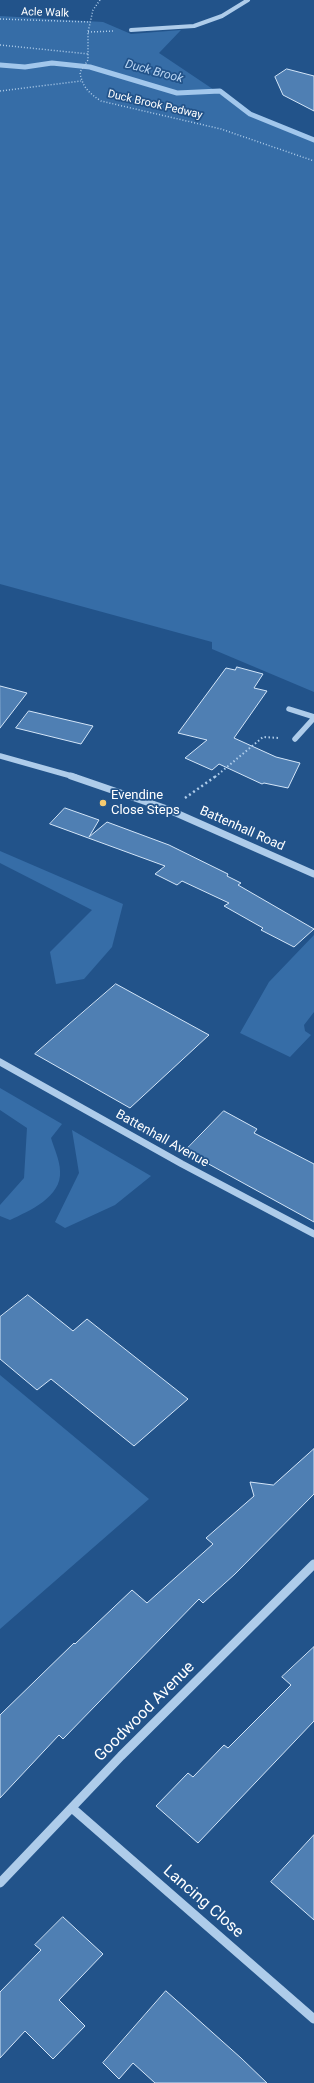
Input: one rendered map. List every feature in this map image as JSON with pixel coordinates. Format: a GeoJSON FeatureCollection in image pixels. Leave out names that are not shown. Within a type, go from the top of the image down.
{"type":"FeatureCollection","features":[{"type":"Feature","properties":{"kind":"street"},"geometry":{"type":"LineString","coordinates":[[131,30],[194,26],[222,16],[248,0]]}},
{"type":"Feature","properties":{"kind":"street"},"geometry":{"type":"LineString","coordinates":[[289,709],[314,718],[295,739]]}},
{"type":"Feature","properties":{"kind":"street","name":"Battenhall Road"},"geometry":{"type":"LineString","coordinates":[[0,756],[93,782],[167,809],[314,874]]}},
{"type":"Feature","properties":{"kind":"street","name":"Battenhall Avenue"},"geometry":{"type":"LineString","coordinates":[[2,1065],[182,1164],[314,1234]]}},
{"type":"Feature","properties":{"kind":"street","name":"Goodwood Avenue"},"geometry":{"type":"LineString","coordinates":[[0,1883],[72,1808],[314,1564]]}},
{"type":"Feature","properties":{"kind":"street","name":"Lancing Close"},"geometry":{"type":"LineString","coordinates":[[72,1808],[314,2019]]}},
{"type":"Feature","properties":{"kind":"path"},"geometry":{"type":"LineString","coordinates":[[0,91],[81,81],[80,72],[88,60],[89,54],[88,32],[90,22],[93,10],[100,0]]}},
{"type":"Feature","properties":{"kind":"path","name":"Acle Walk"},"geometry":{"type":"LineString","coordinates":[[0,19],[90,22]]}},
{"type":"Feature","properties":{"kind":"path"},"geometry":{"type":"LineString","coordinates":[[88,32],[131,30]]}},
{"type":"Feature","properties":{"kind":"path"},"geometry":{"type":"LineString","coordinates":[[0,45],[89,54]]}},
{"type":"Feature","properties":{"kind":"path","name":"Duck Brook Pedway"},"geometry":{"type":"LineString","coordinates":[[81,81],[87,92],[101,101],[220,129],[314,161]]}},
{"type":"Feature","properties":{"kind":"path"},"geometry":{"type":"LineString","coordinates":[[167,809],[204,786],[263,737],[295,739]]}},
{"type":"Feature","properties":{"kind":"shaded area"},"geometry":{"type":"Polygon","coordinates":[[[0,16],[103,22],[131,34],[181,30],[159,53],[250,114],[314,140],[314,692],[212,649],[212,642],[0,584],[0,16]]]}},
{"type":"Feature","properties":{"kind":"shaded area"},"geometry":{"type":"Polygon","coordinates":[[[0,851],[123,904],[112,947],[84,979],[56,984],[50,952],[92,910],[0,863],[0,851]]]}},
{"type":"Feature","properties":{"kind":"shaded area"},"geometry":{"type":"Polygon","coordinates":[[[314,935],[314,1012],[304,1025],[305,1031],[311,1035],[290,1057],[240,1033],[269,982],[314,935]]]}},
{"type":"Feature","properties":{"kind":"shaded area"},"geometry":{"type":"Polygon","coordinates":[[[0,1088],[62,1124],[51,1138],[60,1167],[59,1180],[56,1188],[43,1202],[10,1220],[0,1216],[0,1205],[24,1178],[27,1128],[0,1110],[0,1088]]]}},
{"type":"Feature","properties":{"kind":"shaded area"},"geometry":{"type":"Polygon","coordinates":[[[72,1130],[151,1176],[115,1205],[65,1228],[55,1222],[79,1173],[72,1130]]]}},
{"type":"Feature","properties":{"kind":"shaded area"},"geometry":{"type":"Polygon","coordinates":[[[0,1375],[149,1499],[0,1629],[0,1375]]]}},
{"type":"Feature","properties":{"kind":"building"},"geometry":{"type":"Polygon","coordinates":[[[287,69],[314,76],[314,111],[283,95],[275,77],[287,69]]]}},
{"type":"Feature","properties":{"kind":"building"},"geometry":{"type":"Polygon","coordinates":[[[237,667],[263,674],[254,688],[267,691],[234,738],[276,757],[300,763],[288,788],[264,783],[262,784],[219,764],[212,770],[185,758],[207,740],[178,733],[226,668],[235,670],[237,667]]]}},
{"type":"Feature","properties":{"kind":"building"},"geometry":{"type":"Polygon","coordinates":[[[0,686],[27,693],[0,728],[0,686]]]}},
{"type":"Feature","properties":{"kind":"building"},"geometry":{"type":"Polygon","coordinates":[[[29,711],[93,726],[81,744],[16,728],[29,711]]]}},
{"type":"Feature","properties":{"kind":"building"},"geometry":{"type":"Polygon","coordinates":[[[65,808],[99,820],[89,837],[107,822],[169,845],[228,874],[227,876],[241,883],[238,885],[314,929],[294,947],[261,930],[263,928],[224,906],[229,903],[182,881],[177,885],[155,874],[165,866],[50,824],[65,808]]]}},
{"type":"Feature","properties":{"kind":"building"},"geometry":{"type":"Polygon","coordinates":[[[116,984],[209,1035],[130,1108],[35,1054],[116,984]]]}},
{"type":"Feature","properties":{"kind":"building"},"geometry":{"type":"Polygon","coordinates":[[[224,1111],[257,1129],[254,1133],[314,1164],[314,1222],[185,1151],[224,1111]]]}},
{"type":"Feature","properties":{"kind":"building"},"geometry":{"type":"Polygon","coordinates":[[[28,1295],[73,1331],[87,1319],[188,1399],[134,1446],[51,1379],[37,1390],[0,1359],[0,1317],[28,1295]]]}},
{"type":"Feature","properties":{"kind":"building"},"geometry":{"type":"Polygon","coordinates":[[[314,1449],[314,1494],[235,1574],[203,1603],[199,1599],[63,1739],[59,1735],[0,1798],[0,1715],[74,1643],[75,1644],[132,1590],[147,1603],[213,1544],[206,1538],[254,1496],[250,1482],[273,1485],[314,1449]]]}},
{"type":"Feature","properties":{"kind":"building"},"geometry":{"type":"Polygon","coordinates":[[[314,1647],[314,1721],[198,1843],[156,1806],[188,1773],[193,1777],[224,1745],[228,1748],[291,1685],[282,1677],[314,1647]]]}},
{"type":"Feature","properties":{"kind":"building"},"geometry":{"type":"Polygon","coordinates":[[[314,1835],[314,1920],[271,1882],[314,1835]]]}},
{"type":"Feature","properties":{"kind":"building"},"geometry":{"type":"Polygon","coordinates":[[[63,1917],[103,1954],[59,2000],[85,2026],[53,2059],[25,2031],[0,2058],[0,1992],[41,1950],[35,1945],[63,1917]]]}},
{"type":"Feature","properties":{"kind":"building"},"geometry":{"type":"Polygon","coordinates":[[[166,1991],[267,2083],[155,2083],[133,2063],[119,2079],[103,2063],[166,1991]]]}},
{"type":"Feature","properties":{"kind":"waterway","name":"Duck Brook"},"geometry":{"type":"LineString","coordinates":[[0,65],[25,67],[52,63],[90,67],[177,93],[220,91],[250,114],[314,140]]}},
{"type":"Feature","properties":{"kind":"place","name":"Evendine Close Steps"},"geometry":{"type":"Point","coordinates":[103,803]}}]}
